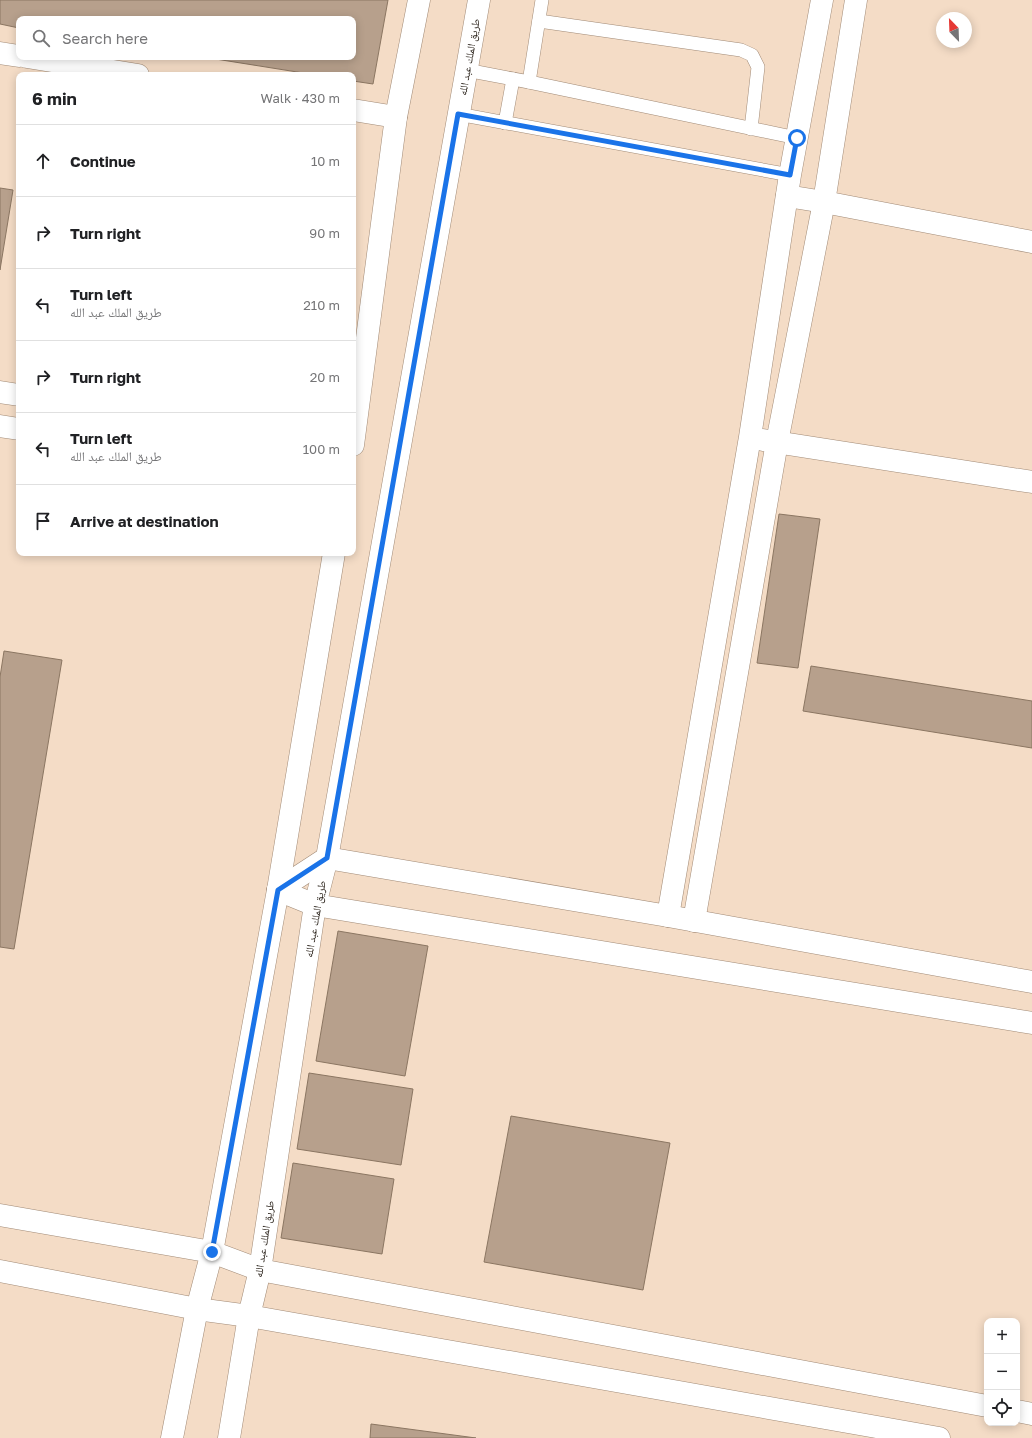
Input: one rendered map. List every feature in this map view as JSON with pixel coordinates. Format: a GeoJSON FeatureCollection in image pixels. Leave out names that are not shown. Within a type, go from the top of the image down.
{"type":"FeatureCollection","features":[{"type":"Feature","properties":{"kind":"street"},"geometry":{"type":"LineString","coordinates":[[356,422],[396,117],[419,0]]}},
{"type":"Feature","properties":{"kind":"street","name":"طريق الملك عبد الله"},"geometry":{"type":"LineString","coordinates":[[229,1438],[250,1316],[260,1270],[315,905],[327,858],[479,0]]}},
{"type":"Feature","properties":{"kind":"street"},"geometry":{"type":"LineString","coordinates":[[668,916],[750,437],[797,138],[822,0]]}},
{"type":"Feature","properties":{"kind":"street"},"geometry":{"type":"LineString","coordinates":[[694,921],[777,442],[824,202],[856,0]]}},
{"type":"Feature","properties":{"kind":"street"},"geometry":{"type":"LineString","coordinates":[[0,53],[16,56]]}},
{"type":"Feature","properties":{"kind":"street"},"geometry":{"type":"LineString","coordinates":[[46,60],[120,72]]}},
{"type":"Feature","properties":{"kind":"street"},"geometry":{"type":"LineString","coordinates":[[356,110],[396,117]]}},
{"type":"Feature","properties":{"kind":"street"},"geometry":{"type":"LineString","coordinates":[[789,186],[824,202],[1032,242]]}},
{"type":"Feature","properties":{"kind":"street"},"geometry":{"type":"LineString","coordinates":[[0,392],[16,395]]}},
{"type":"Feature","properties":{"kind":"street"},"geometry":{"type":"LineString","coordinates":[[0,426],[16,429]]}},
{"type":"Feature","properties":{"kind":"street"},"geometry":{"type":"LineString","coordinates":[[750,437],[1032,482]]}},
{"type":"Feature","properties":{"kind":"street"},"geometry":{"type":"LineString","coordinates":[[172,1438],[197,1309],[212,1252],[278,890],[334,556]]}},
{"type":"Feature","properties":{"kind":"street"},"geometry":{"type":"LineString","coordinates":[[278,890],[327,858],[668,916],[1032,982]]}},
{"type":"Feature","properties":{"kind":"street"},"geometry":{"type":"LineString","coordinates":[[278,890],[315,905],[1032,1023]]}},
{"type":"Feature","properties":{"kind":"street"},"geometry":{"type":"LineString","coordinates":[[0,1215],[212,1252],[260,1270],[984,1405]]}},
{"type":"Feature","properties":{"kind":"street"},"geometry":{"type":"LineString","coordinates":[[0,1271],[197,1309],[250,1316],[939,1438]]}},
{"type":"Feature","properties":{"kind":"street"},"geometry":{"type":"LineString","coordinates":[[1020,1412],[1032,1414]]}},
{"type":"Feature","properties":{"kind":"lane"},"geometry":{"type":"LineString","coordinates":[[529,82],[542,0]]}},
{"type":"Feature","properties":{"kind":"lane"},"geometry":{"type":"LineString","coordinates":[[539,21],[741,50],[752,55],[758,67],[751,129]]}},
{"type":"Feature","properties":{"kind":"lane"},"geometry":{"type":"LineString","coordinates":[[466,70],[513,78],[797,138]]}},
{"type":"Feature","properties":{"kind":"lane"},"geometry":{"type":"LineString","coordinates":[[505,123],[513,78]]}},
{"type":"Feature","properties":{"kind":"lane"},"geometry":{"type":"LineString","coordinates":[[458,114],[789,186]]}},
{"type":"Feature","properties":{"kind":"building"},"geometry":{"type":"Polygon","coordinates":[[[0,0],[388,0],[373,84],[356,81],[356,72],[297,72],[222,60],[356,60],[356,16],[16,16],[16,27],[0,24],[0,0]]]}},
{"type":"Feature","properties":{"kind":"building"},"geometry":{"type":"Polygon","coordinates":[[[0,188],[13,190],[0,270],[0,188]]]}},
{"type":"Feature","properties":{"kind":"building"},"geometry":{"type":"Polygon","coordinates":[[[779,514],[820,519],[798,668],[757,663],[779,514]]]}},
{"type":"Feature","properties":{"kind":"building"},"geometry":{"type":"Polygon","coordinates":[[[4,651],[62,660],[14,949],[0,947],[0,677],[4,651]]]}},
{"type":"Feature","properties":{"kind":"building"},"geometry":{"type":"Polygon","coordinates":[[[811,666],[1032,701],[1032,748],[803,711],[811,666]]]}},
{"type":"Feature","properties":{"kind":"building"},"geometry":{"type":"Polygon","coordinates":[[[338,931],[428,946],[405,1076],[316,1061],[338,931]]]}},
{"type":"Feature","properties":{"kind":"building"},"geometry":{"type":"Polygon","coordinates":[[[309,1073],[413,1089],[401,1165],[297,1149],[309,1073]]]}},
{"type":"Feature","properties":{"kind":"building"},"geometry":{"type":"Polygon","coordinates":[[[511,1116],[670,1143],[643,1290],[484,1262],[511,1116]]]}},
{"type":"Feature","properties":{"kind":"building"},"geometry":{"type":"Polygon","coordinates":[[[293,1163],[394,1179],[382,1254],[281,1238],[293,1163]]]}},
{"type":"Feature","properties":{"kind":"building"},"geometry":{"type":"Polygon","coordinates":[[[371,1424],[476,1438],[370,1438],[371,1424]]]}},
{"type":"Feature","properties":{"kind":"route"},"geometry":{"type":"LineString","coordinates":[[212,1252],[278,890],[327,858],[458,114],[790,175],[797,138]]}}]}
